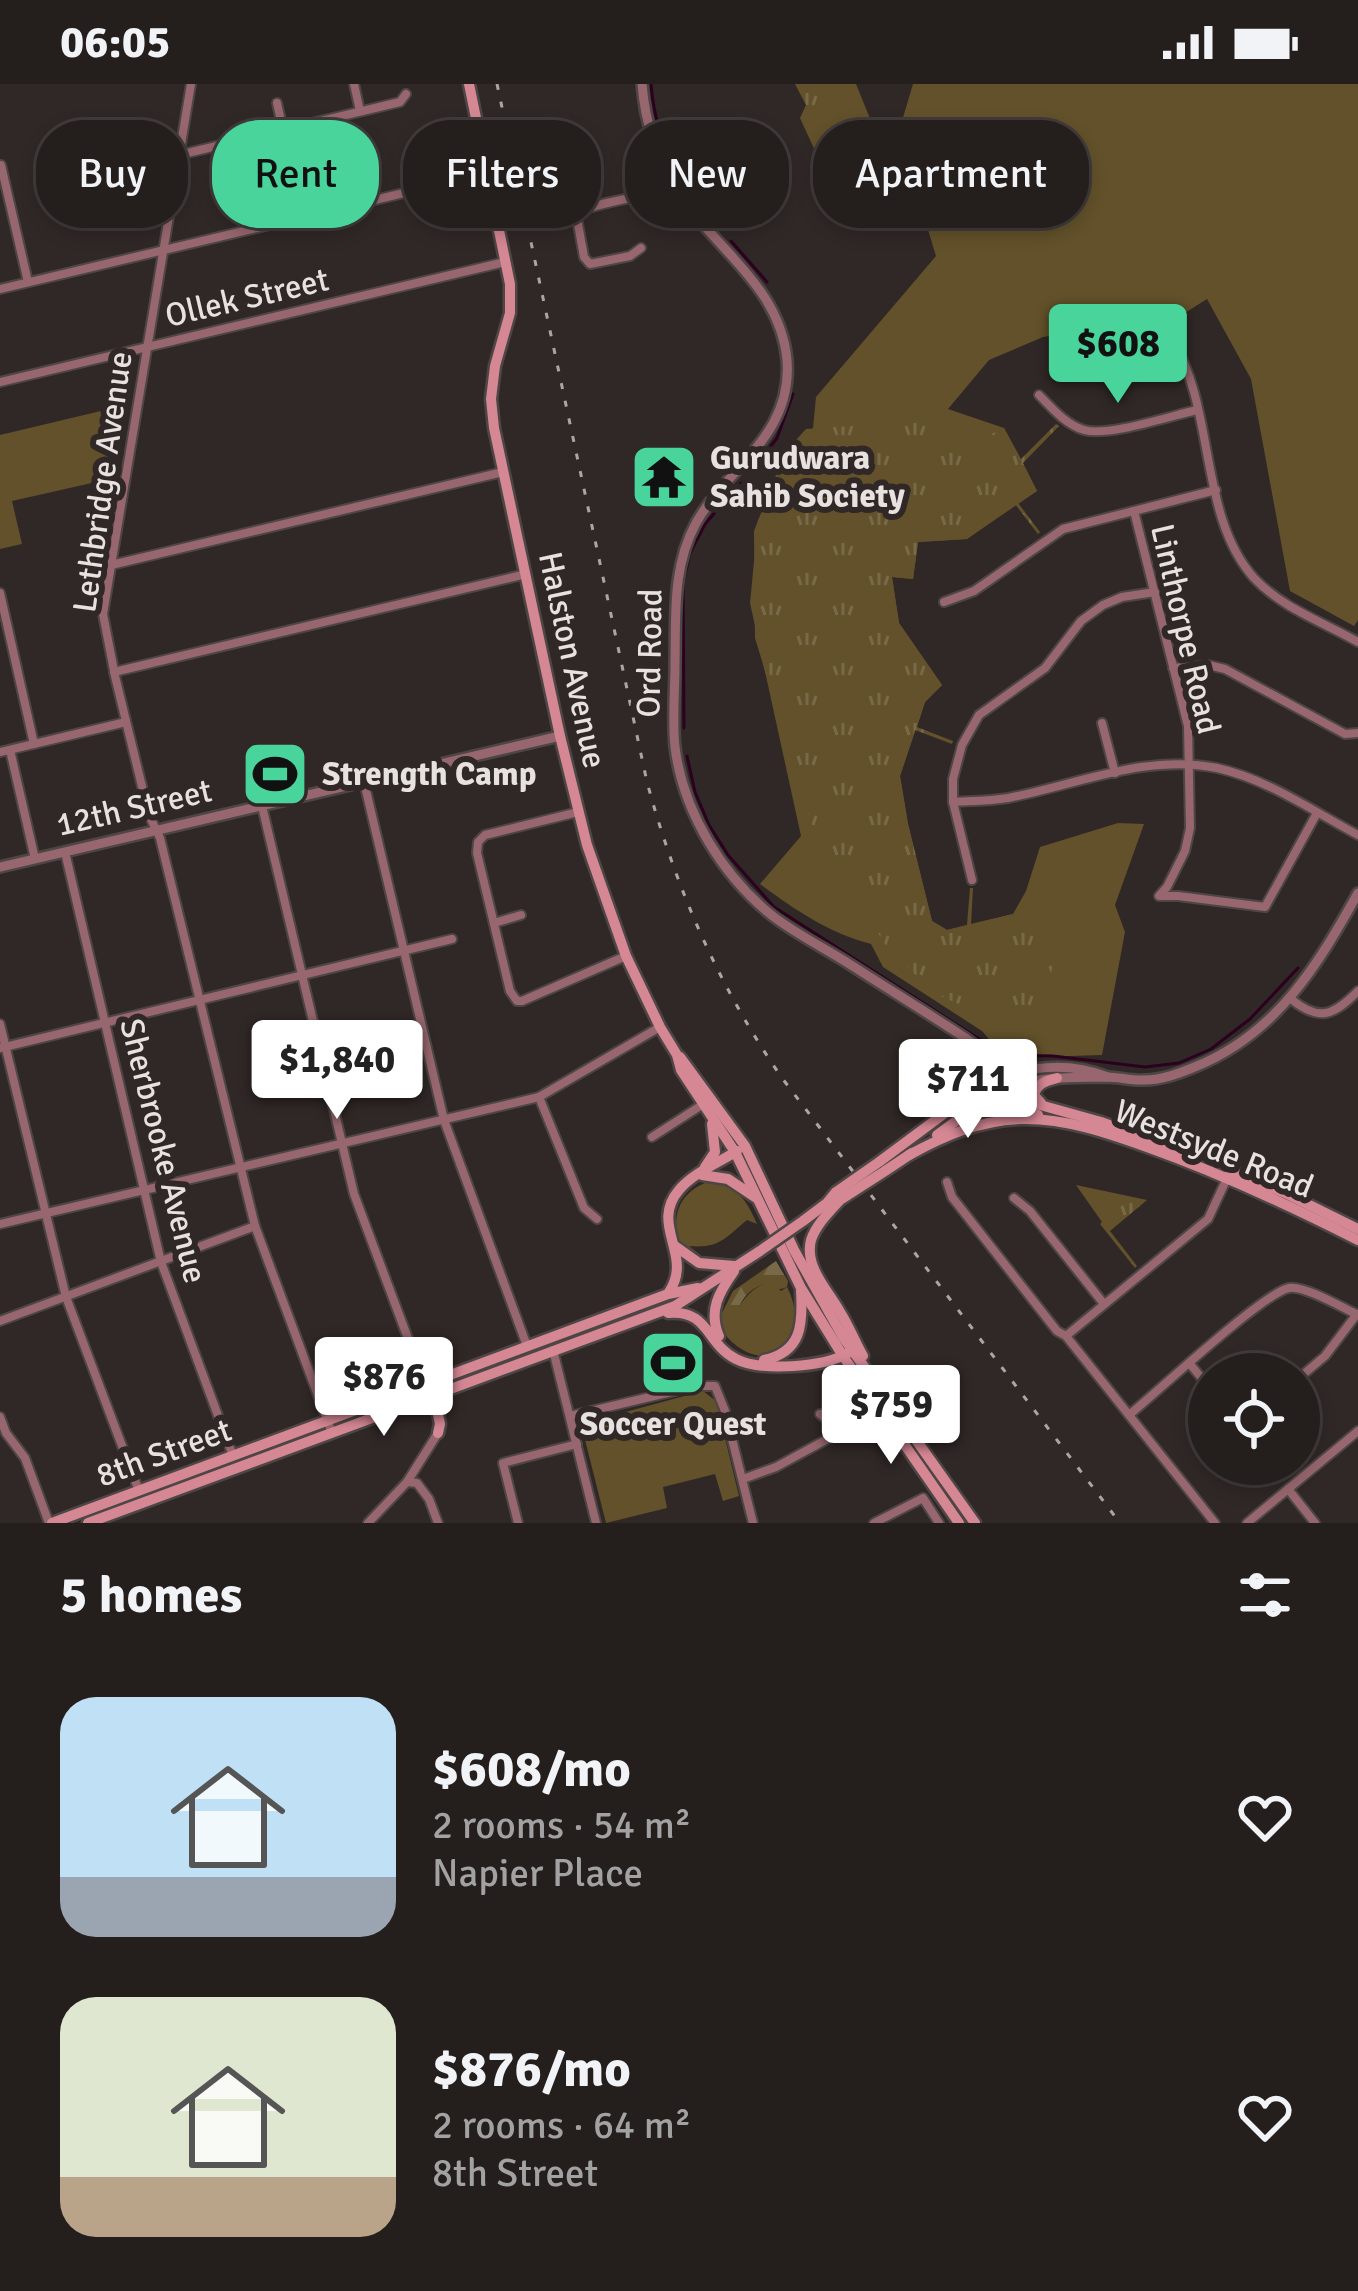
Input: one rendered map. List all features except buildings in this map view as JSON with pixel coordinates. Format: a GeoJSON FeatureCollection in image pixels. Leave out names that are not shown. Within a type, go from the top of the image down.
{"type":"FeatureCollection","features":[{"type":"Feature","properties":{"kind":"main road","name":"Halston Avenue"},"geometry":{"type":"LineString","coordinates":[[469,84],[477,120]]}},
{"type":"Feature","properties":{"kind":"main road","name":"Halston Avenue"},"geometry":{"type":"LineString","coordinates":[[499,228],[510,284],[509,313],[494,366],[494,428],[560,736],[602,895],[681,1070],[740,1149],[861,1384],[959,1523]]}},
{"type":"Feature","properties":{"kind":"main road"},"geometry":{"type":"LineString","coordinates":[[1003,1075],[1018,1107],[1064,1123]]}},
{"type":"Feature","properties":{"kind":"main road","name":"8th Street"},"geometry":{"type":"LineString","coordinates":[[50,1523],[103,1515],[527,1346],[552,1344],[675,1306],[882,1166],[976,1090],[1003,1075]]}},
{"type":"Feature","properties":{"kind":"main road"},"geometry":{"type":"LineString","coordinates":[[1048,1109],[1034,1095],[1043,1082],[1057,1078]]}},
{"type":"Feature","properties":{"kind":"main road","name":"8th Street"},"geometry":{"type":"LineString","coordinates":[[882,1166],[909,1154],[1010,1088]]}},
{"type":"Feature","properties":{"kind":"main road","name":"Westsyde Road"},"geometry":{"type":"LineString","coordinates":[[1010,1088],[1048,1109],[1101,1122],[1229,1174],[1358,1240]]}},
{"type":"Feature","properties":{"kind":"main road","name":"Halston Avenue"},"geometry":{"type":"LineString","coordinates":[[707,1101],[711,1116],[740,1149],[801,1288],[975,1523]]}},
{"type":"Feature","properties":{"kind":"main road"},"geometry":{"type":"LineString","coordinates":[[698,1174],[715,1151],[711,1116]]}},
{"type":"Feature","properties":{"kind":"main road","name":"Westsyde Road"},"geometry":{"type":"LineString","coordinates":[[909,1154],[980,1124],[1023,1119],[1064,1123],[1286,1193],[1358,1229]]}},
{"type":"Feature","properties":{"kind":"main road"},"geometry":{"type":"LineString","coordinates":[[668,1294],[678,1275],[667,1219],[669,1205],[685,1184],[740,1149]]}},
{"type":"Feature","properties":{"kind":"main road"},"geometry":{"type":"LineString","coordinates":[[698,1174],[728,1179],[761,1202]]}},
{"type":"Feature","properties":{"kind":"main road"},"geometry":{"type":"LineString","coordinates":[[834,1198],[812,1238],[812,1265],[887,1401]]}},
{"type":"Feature","properties":{"kind":"main road"},"geometry":{"type":"LineString","coordinates":[[674,1246],[699,1263],[737,1266],[718,1294],[713,1313],[722,1342],[745,1359],[770,1360],[794,1344],[802,1316],[801,1288]]}},
{"type":"Feature","properties":{"kind":"main road","name":"8th Street"},"geometry":{"type":"LineString","coordinates":[[88,1523],[140,1490],[233,1456],[420,1401],[668,1294],[701,1287]]}},
{"type":"Feature","properties":{"kind":"main road"},"geometry":{"type":"LineString","coordinates":[[646,1317],[688,1314],[737,1360],[755,1365],[818,1364],[847,1353]]}},
{"type":"Feature","properties":{"kind":"main road"},"geometry":{"type":"LineString","coordinates":[[818,1364],[861,1384]]}},
{"type":"Feature","properties":{"kind":"main road"},"geometry":{"type":"LineString","coordinates":[[420,1401],[437,1410],[438,1432]]}},
{"type":"Feature","properties":{"kind":"street","name":"Lethbridge Avenue"},"geometry":{"type":"LineString","coordinates":[[185,120],[191,84]]}},
{"type":"Feature","properties":{"kind":"street"},"geometry":{"type":"LineString","coordinates":[[354,84],[360,111]]}},
{"type":"Feature","properties":{"kind":"street","name":"Ord Road"},"geometry":{"type":"LineString","coordinates":[[642,84],[647,120]]}},
{"type":"Feature","properties":{"kind":"street"},"geometry":{"type":"LineString","coordinates":[[324,120],[400,102],[406,94]]}},
{"type":"Feature","properties":{"kind":"street"},"geometry":{"type":"LineString","coordinates":[[277,103],[281,120]]}},
{"type":"Feature","properties":{"kind":"street"},"geometry":{"type":"LineString","coordinates":[[1,165],[28,282]]}},
{"type":"Feature","properties":{"kind":"street"},"geometry":{"type":"LineString","coordinates":[[0,289],[403,193]]}},
{"type":"Feature","properties":{"kind":"street"},"geometry":{"type":"LineString","coordinates":[[625,200],[576,213],[584,257],[590,264],[630,256],[641,248]]}},
{"type":"Feature","properties":{"kind":"street","name":"Lethbridge Avenue"},"geometry":{"type":"LineString","coordinates":[[167,228],[103,614],[148,815],[157,831],[255,1226],[330,1427]]}},
{"type":"Feature","properties":{"kind":"street","name":"Ord Road"},"geometry":{"type":"LineString","coordinates":[[709,228],[766,296],[782,329],[788,364],[773,427],[705,508],[686,541],[676,581],[675,747],[688,798],[710,845],[737,881],[773,916],[967,1039],[1003,1075]]}},
{"type":"Feature","properties":{"kind":"street","name":"Ollek Street"},"geometry":{"type":"LineString","coordinates":[[0,382],[506,261]]}},
{"type":"Feature","properties":{"kind":"street"},"geometry":{"type":"LineString","coordinates":[[1172,340],[1189,373],[1224,523],[1236,552],[1253,577],[1281,602],[1358,642]]}},
{"type":"Feature","properties":{"kind":"street"},"geometry":{"type":"LineString","coordinates":[[1039,394],[1066,421],[1086,431],[1107,431],[1197,410]]}},
{"type":"Feature","properties":{"kind":"street"},"geometry":{"type":"LineString","coordinates":[[111,565],[503,472]]}},
{"type":"Feature","properties":{"kind":"street"},"geometry":{"type":"LineString","coordinates":[[944,602],[974,591],[1063,529],[1216,490]]}},
{"type":"Feature","properties":{"kind":"street","name":"Linthorpe Road"},"geometry":{"type":"LineString","coordinates":[[1135,511],[1188,726],[1190,828],[1185,851],[1159,896],[1265,907],[1317,813]]}},
{"type":"Feature","properties":{"kind":"street"},"geometry":{"type":"LineString","coordinates":[[114,672],[526,574]]}},
{"type":"Feature","properties":{"kind":"street"},"geometry":{"type":"LineString","coordinates":[[972,880],[953,802],[953,779],[962,745],[979,715],[1045,668],[1081,621],[1103,605],[1155,592]]}},
{"type":"Feature","properties":{"kind":"street"},"geometry":{"type":"LineString","coordinates":[[0,593],[34,744]]}},
{"type":"Feature","properties":{"kind":"street"},"geometry":{"type":"LineString","coordinates":[[1173,668],[1208,665],[1225,669],[1345,734],[1358,734]]}},
{"type":"Feature","properties":{"kind":"street"},"geometry":{"type":"LineString","coordinates":[[34,859],[5,751],[126,722]]}},
{"type":"Feature","properties":{"kind":"street"},"geometry":{"type":"LineString","coordinates":[[1102,723],[1114,773]]}},
{"type":"Feature","properties":{"kind":"street","name":"12th Street"},"geometry":{"type":"LineString","coordinates":[[0,867],[560,736]]}},
{"type":"Feature","properties":{"kind":"street"},"geometry":{"type":"LineString","coordinates":[[953,802],[1003,799],[1153,765],[1215,767],[1250,777],[1358,835]]}},
{"type":"Feature","properties":{"kind":"street"},"geometry":{"type":"LineString","coordinates":[[364,782],[444,1120],[527,1346]]}},
{"type":"Feature","properties":{"kind":"street"},"geometry":{"type":"LineString","coordinates":[[262,806],[353,1194],[425,1384]]}},
{"type":"Feature","properties":{"kind":"street"},"geometry":{"type":"LineString","coordinates":[[578,812],[485,836],[478,842],[510,991],[517,1000],[528,999],[626,956]]}},
{"type":"Feature","properties":{"kind":"street","name":"Sherbrooke Avenue"},"geometry":{"type":"LineString","coordinates":[[65,852],[161,1262],[233,1456]]}},
{"type":"Feature","properties":{"kind":"street"},"geometry":{"type":"LineString","coordinates":[[1010,1088],[1042,1078],[1145,1081],[1173,1076],[1242,1043],[1291,999],[1327,949],[1358,893]]}},
{"type":"Feature","properties":{"kind":"street"},"geometry":{"type":"LineString","coordinates":[[494,923],[520,915]]}},
{"type":"Feature","properties":{"kind":"street"},"geometry":{"type":"LineString","coordinates":[[3,1048],[452,939]]}},
{"type":"Feature","properties":{"kind":"street"},"geometry":{"type":"LineString","coordinates":[[1291,999],[1305,1010],[1329,1013],[1358,992]]}},
{"type":"Feature","properties":{"kind":"street"},"geometry":{"type":"LineString","coordinates":[[0,1024],[66,1297],[140,1490]]}},
{"type":"Feature","properties":{"kind":"street"},"geometry":{"type":"LineString","coordinates":[[0,1224],[539,1097],[660,1027]]}},
{"type":"Feature","properties":{"kind":"street"},"geometry":{"type":"LineString","coordinates":[[1003,1075],[1066,1066],[1108,1077]]}},
{"type":"Feature","properties":{"kind":"street"},"geometry":{"type":"LineString","coordinates":[[539,1097],[584,1208],[597,1219]]}},
{"type":"Feature","properties":{"kind":"street"},"geometry":{"type":"LineString","coordinates":[[652,1137],[707,1101]]}},
{"type":"Feature","properties":{"kind":"street"},"geometry":{"type":"LineString","coordinates":[[1066,1336],[1208,1219],[1229,1174]]}},
{"type":"Feature","properties":{"kind":"street"},"geometry":{"type":"LineString","coordinates":[[946,1182],[952,1197],[1057,1331],[1066,1336],[1215,1523]]}},
{"type":"Feature","properties":{"kind":"street"},"geometry":{"type":"LineString","coordinates":[[1014,1198],[1030,1210],[1104,1304]]}},
{"type":"Feature","properties":{"kind":"street"},"geometry":{"type":"LineString","coordinates":[[0,1321],[255,1226]]}},
{"type":"Feature","properties":{"kind":"street"},"geometry":{"type":"LineString","coordinates":[[1203,1353],[1286,1289],[1301,1289],[1357,1314],[1320,1360]]}},
{"type":"Feature","properties":{"kind":"street"},"geometry":{"type":"LineString","coordinates":[[552,1344],[596,1523]]}},
{"type":"Feature","properties":{"kind":"street"},"geometry":{"type":"LineString","coordinates":[[1129,1415],[1188,1366]]}},
{"type":"Feature","properties":{"kind":"street"},"geometry":{"type":"LineString","coordinates":[[570,1416],[697,1386],[715,1386],[753,1523]]}},
{"type":"Feature","properties":{"kind":"street"},"geometry":{"type":"LineString","coordinates":[[743,1479],[833,1436],[831,1424],[820,1414]]}},
{"type":"Feature","properties":{"kind":"street"},"geometry":{"type":"LineString","coordinates":[[0,1417],[6,1433],[26,1457],[50,1523]]}},
{"type":"Feature","properties":{"kind":"street"},"geometry":{"type":"LineString","coordinates":[[1247,1523],[1358,1431]]}},
{"type":"Feature","properties":{"kind":"street"},"geometry":{"type":"LineString","coordinates":[[368,1523],[406,1482],[438,1432]]}},
{"type":"Feature","properties":{"kind":"street"},"geometry":{"type":"LineString","coordinates":[[518,1523],[503,1462],[577,1444]]}},
{"type":"Feature","properties":{"kind":"street"},"geometry":{"type":"LineString","coordinates":[[406,1482],[417,1484],[429,1499],[437,1523]]}},
{"type":"Feature","properties":{"kind":"street"},"geometry":{"type":"LineString","coordinates":[[1288,1490],[1315,1523]]}},
{"type":"Feature","properties":{"kind":"street"},"geometry":{"type":"LineString","coordinates":[[874,1523],[923,1498],[939,1523]]}},
{"type":"Feature","properties":{"kind":"green space"},"geometry":{"type":"Polygon","coordinates":[[[795,84],[856,84],[871,120],[813,120],[813,146],[800,118],[806,105],[795,84]]]}},
{"type":"Feature","properties":{"kind":"green space"},"geometry":{"type":"Polygon","coordinates":[[[913,84],[1358,84],[1358,620],[1354,626],[1290,591],[1251,379],[1207,299],[1180,316],[1043,337],[989,360],[948,409],[1004,428],[1037,491],[967,539],[918,542],[913,579],[892,577],[899,623],[942,685],[925,702],[900,776],[932,921],[947,930],[1013,914],[1040,847],[1118,823],[1144,824],[1115,905],[1125,932],[1102,1055],[1005,1058],[982,1031],[883,967],[871,944],[813,920],[760,884],[801,836],[750,603],[758,520],[813,428],[816,397],[936,256],[927,228],[1089,228],[1089,120],[902,120],[913,84]]]}},
{"type":"Feature","properties":{"kind":"green space"},"geometry":{"type":"Polygon","coordinates":[[[126,405],[114,478],[12,501],[22,544],[0,549],[0,435],[126,405]]]}},
{"type":"Feature","properties":{"kind":"green space"},"geometry":{"type":"Polygon","coordinates":[[[954,419],[977,441],[1004,428],[1021,459],[1059,426],[1023,463],[1037,491],[1018,503],[1038,534],[1015,504],[967,539],[918,542],[913,579],[892,577],[899,623],[942,685],[925,702],[917,727],[953,741],[915,730],[900,776],[932,921],[947,930],[967,925],[973,888],[971,924],[1013,914],[1057,947],[1036,1039],[932,992],[885,944],[814,832],[755,638],[754,531],[785,452],[806,429],[954,419]]]}},
{"type":"Feature","properties":{"kind":"green space"},"geometry":{"type":"Polygon","coordinates":[[[705,1183],[738,1194],[757,1224],[747,1220],[715,1244],[689,1246],[699,1254],[681,1245],[677,1217],[688,1194],[705,1183]]]}},
{"type":"Feature","properties":{"kind":"green space"},"geometry":{"type":"Polygon","coordinates":[[[1076,1185],[1147,1200],[1110,1231],[1135,1268],[1100,1224],[1076,1185]]]}},
{"type":"Feature","properties":{"kind":"green space"},"geometry":{"type":"Polygon","coordinates":[[[776,1261],[787,1287],[772,1292],[769,1283],[754,1288],[740,1306],[738,1329],[731,1334],[722,1331],[719,1319],[733,1291],[776,1261]]]}},
{"type":"Feature","properties":{"kind":"green space"},"geometry":{"type":"Polygon","coordinates":[[[769,1282],[781,1291],[787,1287],[795,1324],[781,1350],[754,1354],[738,1347],[722,1331],[747,1296],[769,1282]]]}},
{"type":"Feature","properties":{"kind":"green space"},"geometry":{"type":"Polygon","coordinates":[[[703,1391],[716,1401],[739,1496],[723,1501],[715,1474],[663,1487],[667,1508],[606,1523],[581,1424],[703,1391]]]}},
{"type":"Feature","properties":{"kind":"waterway"},"geometry":{"type":"LineString","coordinates":[[651,84],[657,120]]}},
{"type":"Feature","properties":{"kind":"waterway"},"geometry":{"type":"LineString","coordinates":[[731,241],[767,282]]}},
{"type":"Feature","properties":{"kind":"waterway"},"geometry":{"type":"LineString","coordinates":[[752,471],[777,438],[793,394]]}},
{"type":"Feature","properties":{"kind":"waterway"},"geometry":{"type":"LineString","coordinates":[[684,728],[683,584],[690,553],[705,524],[741,483]]}},
{"type":"Feature","properties":{"kind":"waterway"},"geometry":{"type":"LineString","coordinates":[[687,756],[709,825],[728,855],[774,907],[1004,1055],[1145,1067],[1179,1063],[1211,1049],[1250,1019],[1298,968]]}},
{"type":"Feature","properties":{"kind":"railway"},"geometry":{"type":"LineString","coordinates":[[497,84],[647,782],[671,861],[702,936],[738,1008],[782,1078],[1120,1523]]}},
{"type":"Feature","properties":{"kind":"place","name":"Gurudwara Sahib Society"},"geometry":{"type":"Point","coordinates":[664,477]}},
{"type":"Feature","properties":{"kind":"place","name":"Strength Camp"},"geometry":{"type":"Point","coordinates":[275,774]}},
{"type":"Feature","properties":{"kind":"place","name":"Soccer Quest"},"geometry":{"type":"Point","coordinates":[673,1363]}}]}
